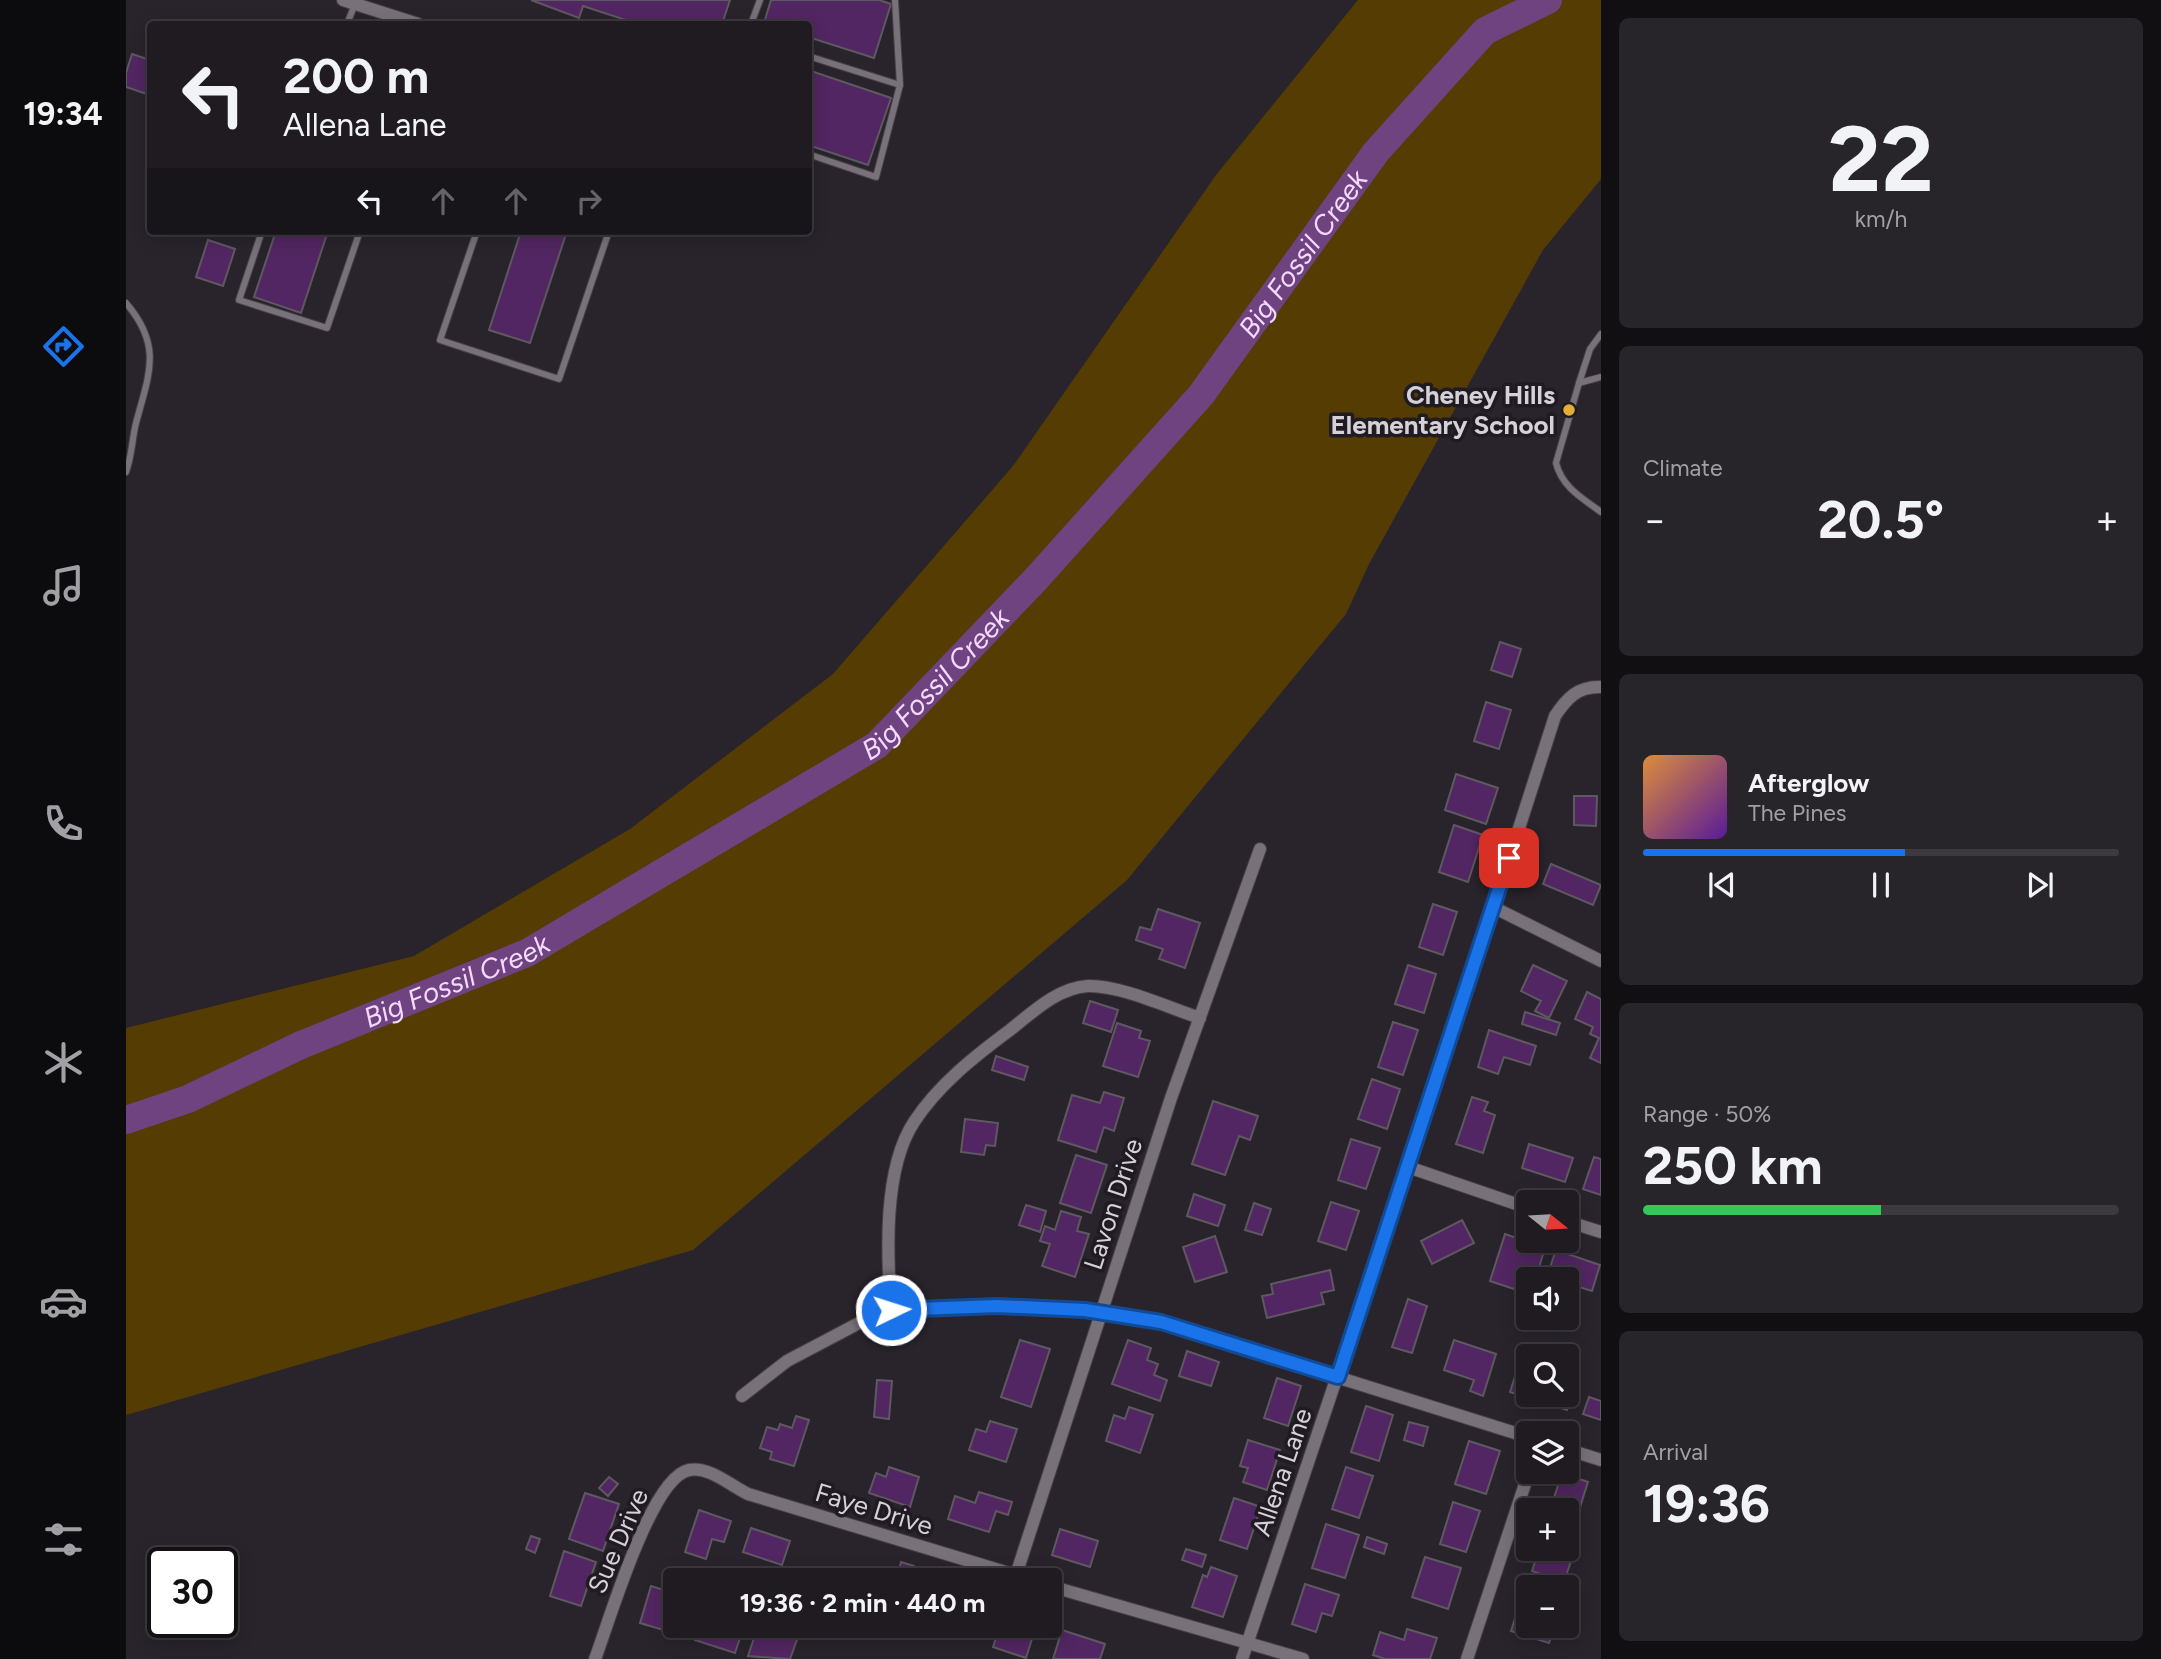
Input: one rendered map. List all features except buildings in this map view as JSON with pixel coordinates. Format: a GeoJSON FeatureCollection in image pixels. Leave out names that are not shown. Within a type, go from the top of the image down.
{"type":"FeatureCollection","features":[{"type":"Feature","properties":{"kind":"street"},"geometry":{"type":"LineString","coordinates":[[349,2],[409,21]]}},
{"type":"Feature","properties":{"kind":"street","name":"Allena Lane"},"geometry":{"type":"LineString","coordinates":[[1242,1659],[1408,1167],[1555,716],[1566,699],[1578,691],[1601,687]]}},
{"type":"Feature","properties":{"kind":"street","name":"Lavon Drive"},"geometry":{"type":"LineString","coordinates":[[1018,1568],[1200,1017],[1260,849]]}},
{"type":"Feature","properties":{"kind":"street"},"geometry":{"type":"LineString","coordinates":[[1493,907],[1601,961]]}},
{"type":"Feature","properties":{"kind":"street"},"geometry":{"type":"LineString","coordinates":[[891,1310],[893,1181],[904,1144],[913,1123],[973,1058],[1056,995],[1088,986],[1109,989],[1200,1017]]}},
{"type":"Feature","properties":{"kind":"street"},"geometry":{"type":"LineString","coordinates":[[1408,1167],[1516,1204]]}},
{"type":"Feature","properties":{"kind":"street"},"geometry":{"type":"LineString","coordinates":[[1579,1225],[1601,1233]]}},
{"type":"Feature","properties":{"kind":"street"},"geometry":{"type":"LineString","coordinates":[[742,1396],[787,1361],[891,1310],[997,1306],[1102,1312],[1161,1322],[1516,1433]]}},
{"type":"Feature","properties":{"kind":"street"},"geometry":{"type":"LineString","coordinates":[[1579,1453],[1601,1461]]}},
{"type":"Feature","properties":{"kind":"street","name":"Sue Drive"},"geometry":{"type":"LineString","coordinates":[[597,1658],[641,1531],[671,1477],[690,1469],[706,1472]]}},
{"type":"Feature","properties":{"kind":"street","name":"Faye Drive"},"geometry":{"type":"LineString","coordinates":[[706,1472],[748,1494],[993,1568]]}},
{"type":"Feature","properties":{"kind":"street"},"geometry":{"type":"LineString","coordinates":[[1467,1659],[1525,1484]]}},
{"type":"Feature","properties":{"kind":"street"},"geometry":{"type":"LineString","coordinates":[[1062,1590],[1303,1659]]}},
{"type":"Feature","properties":{"kind":"lane"},"geometry":{"type":"LineString","coordinates":[[752,21],[760,0]]}},
{"type":"Feature","properties":{"kind":"lane"},"geometry":{"type":"LineString","coordinates":[[812,156],[876,177],[900,85],[895,0]]}},
{"type":"Feature","properties":{"kind":"lane"},"geometry":{"type":"LineString","coordinates":[[346,21],[349,2]]}},
{"type":"Feature","properties":{"kind":"lane"},"geometry":{"type":"LineString","coordinates":[[812,57],[900,85]]}},
{"type":"Feature","properties":{"kind":"lane"},"geometry":{"type":"LineString","coordinates":[[261,235],[239,300],[327,328],[359,235]]}},
{"type":"Feature","properties":{"kind":"lane"},"geometry":{"type":"LineString","coordinates":[[476,235],[440,340],[559,379],[608,235]]}},
{"type":"Feature","properties":{"kind":"lane"},"geometry":{"type":"LineString","coordinates":[[126,303],[139,319],[149,342],[151,367],[126,472]]}},
{"type":"Feature","properties":{"kind":"lane"},"geometry":{"type":"LineString","coordinates":[[1601,334],[1590,348],[1556,463],[1559,475],[1568,487],[1601,512]]}},
{"type":"Feature","properties":{"kind":"lane"},"geometry":{"type":"LineString","coordinates":[[1579,383],[1601,377]]}},
{"type":"Feature","properties":{"kind":"shaded area"},"geometry":{"type":"Polygon","coordinates":[[[1358,0],[1601,0],[1601,179],[1543,250],[1369,564],[1346,614],[1127,880],[693,1250],[126,1415],[126,1028],[414,956],[630,829],[833,674],[1013,466],[1216,175],[1358,0]]]}},
{"type":"Feature","properties":{"kind":"waterway","name":"Big Fossil Creek"},"geometry":{"type":"LineString","coordinates":[[126,1120],[188,1099],[301,1045],[527,953],[877,745],[1036,579],[1201,395],[1376,152],[1485,31],[1548,0]]}},
{"type":"Feature","properties":{"kind":"place","name":"Cheney Hills Elementary School"},"geometry":{"type":"Point","coordinates":[1569,410]}},
{"type":"Feature","properties":{"kind":"route"},"geometry":{"type":"LineString","coordinates":[[891,1310],[997,1306],[1085,1310],[1161,1322],[1338,1377],[1509,858]]}}]}
